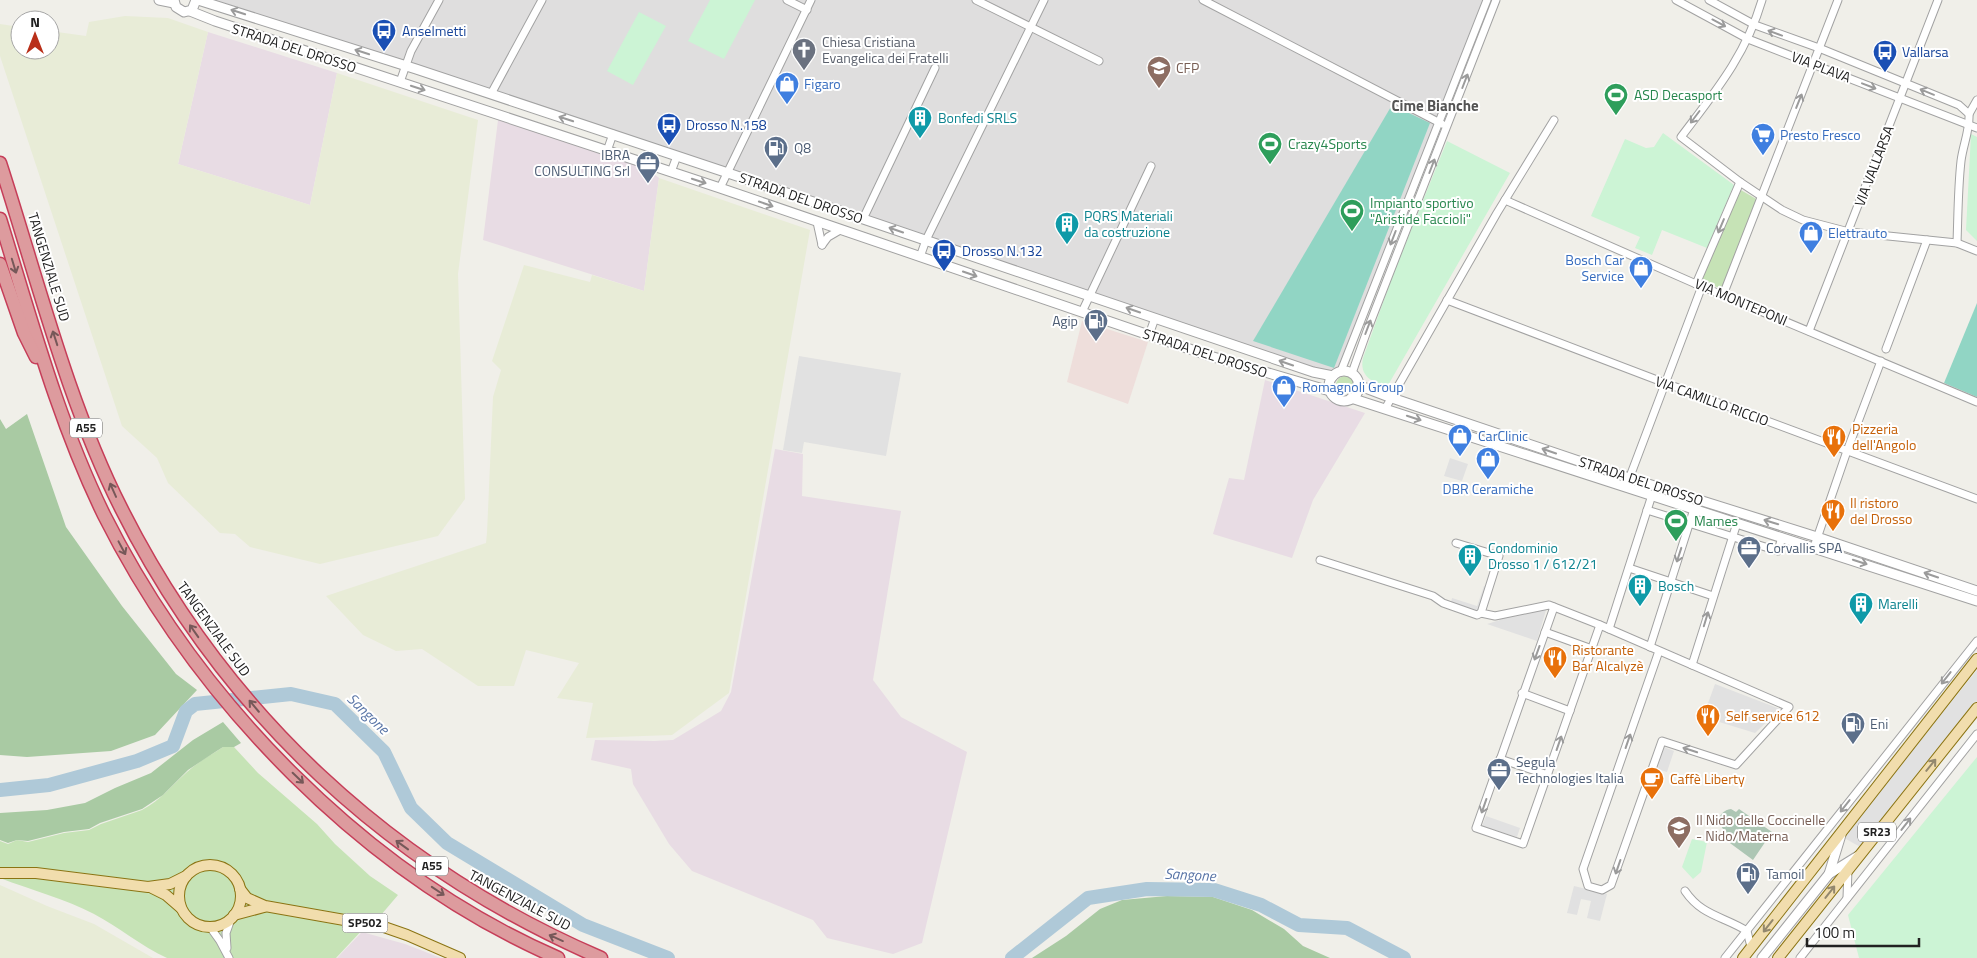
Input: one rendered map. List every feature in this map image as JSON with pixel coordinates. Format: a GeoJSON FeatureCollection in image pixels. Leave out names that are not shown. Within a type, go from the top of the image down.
{"type":"FeatureCollection","features":[{"type":"Feature","properties":{"kind":"highway","name":"TANGENZIALE SUD"},"geometry":{"type":"LineString","coordinates":[[0,164],[80,413],[124,515],[168,594],[200,640],[286,742],[312,769],[347,801],[389,835],[424,861],[498,908],[545,933],[601,958]]}},
{"type":"Feature","properties":{"kind":"highway","name":"A55"},"geometry":{"type":"LineString","coordinates":[[0,220],[63,418],[104,514],[127,557],[175,635],[208,678],[264,744],[331,810],[412,873],[462,906],[558,958]]}},
{"type":"Feature","properties":{"kind":"highway"},"geometry":{"type":"LineString","coordinates":[[0,264],[24,333],[63,418]]}},
{"type":"Feature","properties":{"kind":"main road","name":"SR23"},"geometry":{"type":"LineString","coordinates":[[1743,958],[1977,659]]}},
{"type":"Feature","properties":{"kind":"main road","name":"SR23"},"geometry":{"type":"LineString","coordinates":[[1778,958],[1858,855],[1977,708]]}},
{"type":"Feature","properties":{"kind":"main road","name":"SP502"},"geometry":{"type":"LineString","coordinates":[[0,873],[43,873],[148,887],[170,884],[202,866],[218,867],[232,875],[247,898],[265,906],[384,927],[460,958]]}},
{"type":"Feature","properties":{"kind":"main road"},"geometry":{"type":"LineString","coordinates":[[181,908],[179,901],[180,886],[188,874]]}},
{"type":"Feature","properties":{"kind":"main road","name":"SP502"},"geometry":{"type":"LineString","coordinates":[[148,887],[166,895],[193,922],[210,927],[224,924],[232,917],[265,906]]}},
{"type":"Feature","properties":{"kind":"main road"},"geometry":{"type":"LineString","coordinates":[[232,917],[240,900],[240,889]]}},
{"type":"Feature","properties":{"kind":"street"},"geometry":{"type":"LineString","coordinates":[[159,0],[174,2]]}},
{"type":"Feature","properties":{"kind":"street"},"geometry":{"type":"LineString","coordinates":[[190,11],[197,0]]}},
{"type":"Feature","properties":{"kind":"street","name":"STRADA DEL DROSSO"},"geometry":{"type":"LineString","coordinates":[[197,0],[613,134],[1313,372],[1337,374]]}},
{"type":"Feature","properties":{"kind":"street"},"geometry":{"type":"LineString","coordinates":[[400,82],[411,51],[439,0]]}},
{"type":"Feature","properties":{"kind":"street"},"geometry":{"type":"LineString","coordinates":[[491,94],[542,0]]}},
{"type":"Feature","properties":{"kind":"street"},"geometry":{"type":"LineString","coordinates":[[787,0],[807,10]]}},
{"type":"Feature","properties":{"kind":"street"},"geometry":{"type":"LineString","coordinates":[[720,188],[811,0]]}},
{"type":"Feature","properties":{"kind":"street"},"geometry":{"type":"LineString","coordinates":[[976,0],[1100,61]]}},
{"type":"Feature","properties":{"kind":"street"},"geometry":{"type":"LineString","coordinates":[[920,257],[926,240],[1044,0]]}},
{"type":"Feature","properties":{"kind":"street"},"geometry":{"type":"LineString","coordinates":[[1203,0],[1447,126]]}},
{"type":"Feature","properties":{"kind":"street"},"geometry":{"type":"LineString","coordinates":[[1352,373],[1358,383],[1357,392],[1351,398],[1339,400],[1330,391],[1329,383],[1337,374],[1487,0]]}},
{"type":"Feature","properties":{"kind":"street"},"geometry":{"type":"LineString","coordinates":[[1352,373],[1496,0]]}},
{"type":"Feature","properties":{"kind":"street","name":"VIA PLAVA"},"geometry":{"type":"LineString","coordinates":[[1676,0],[1748,38],[1977,128]]}},
{"type":"Feature","properties":{"kind":"street","name":"VIA PLAVA"},"geometry":{"type":"LineString","coordinates":[[1709,0],[1755,25],[1818,48],[1959,105],[1969,114]]}},
{"type":"Feature","properties":{"kind":"street"},"geometry":{"type":"LineString","coordinates":[[1762,0],[1755,25],[1732,69],[1681,137],[1740,182],[1782,210],[1803,220],[1849,232],[1956,243],[1977,251]]}},
{"type":"Feature","properties":{"kind":"street"},"geometry":{"type":"LineString","coordinates":[[1723,295],[1838,0]]}},
{"type":"Feature","properties":{"kind":"street","name":"VIA VALLARSA"},"geometry":{"type":"LineString","coordinates":[[1809,331],[1938,0]]}},
{"type":"Feature","properties":{"kind":"street","name":"STRADA DEL DROSSO"},"geometry":{"type":"LineString","coordinates":[[174,2],[180,10],[190,11],[214,21],[720,188],[1219,358],[1330,391]]}},
{"type":"Feature","properties":{"kind":"street"},"geometry":{"type":"LineString","coordinates":[[863,218],[935,68]]}},
{"type":"Feature","properties":{"kind":"street"},"geometry":{"type":"LineString","coordinates":[[1956,243],[1963,146],[1969,125],[1969,114],[1977,100]]}},
{"type":"Feature","properties":{"kind":"street"},"geometry":{"type":"LineString","coordinates":[[1385,409],[1505,200],[1554,120]]}},
{"type":"Feature","properties":{"kind":"street"},"geometry":{"type":"LineString","coordinates":[[607,151],[613,134]]}},
{"type":"Feature","properties":{"kind":"street"},"geometry":{"type":"LineString","coordinates":[[671,172],[677,156]]}},
{"type":"Feature","properties":{"kind":"street"},"geometry":{"type":"LineString","coordinates":[[1082,312],[1088,295],[1151,166]]}},
{"type":"Feature","properties":{"kind":"street"},"geometry":{"type":"LineString","coordinates":[[1627,482],[1740,182]]}},
{"type":"Feature","properties":{"kind":"street","name":"VIA MONTEPONI"},"geometry":{"type":"LineString","coordinates":[[1505,200],[1723,295],[1977,402]]}},
{"type":"Feature","properties":{"kind":"street","name":"STRADA DEL DROSSO"},"geometry":{"type":"LineString","coordinates":[[817,222],[822,245],[828,237],[840,230]]}},
{"type":"Feature","properties":{"kind":"street"},"geometry":{"type":"LineString","coordinates":[[1886,349],[1927,240]]}},
{"type":"Feature","properties":{"kind":"street","name":"VIA CAMILLO RICCIO"},"geometry":{"type":"LineString","coordinates":[[1447,300],[1665,384],[1977,499]]}},
{"type":"Feature","properties":{"kind":"street"},"geometry":{"type":"LineString","coordinates":[[1150,335],[1156,318]]}},
{"type":"Feature","properties":{"kind":"street"},"geometry":{"type":"LineString","coordinates":[[1814,547],[1847,451],[1882,361]]}},
{"type":"Feature","properties":{"kind":"street"},"geometry":{"type":"LineString","coordinates":[[1337,374],[1352,373]]}},
{"type":"Feature","properties":{"kind":"street","name":"STRADA DEL DROSSO"},"geometry":{"type":"LineString","coordinates":[[1358,383],[1363,388],[1627,482],[1652,495],[1977,601]]}},
{"type":"Feature","properties":{"kind":"street","name":"STRADA DEL DROSSO"},"geometry":{"type":"LineString","coordinates":[[1351,398],[1627,482],[1818,537],[1977,591]]}},
{"type":"Feature","properties":{"kind":"street","name":"STRADA DEL DROSSO"},"geometry":{"type":"LineString","coordinates":[[1609,629],[1652,495]]}},
{"type":"Feature","properties":{"kind":"street","name":"STRADA DEL DROSSO"},"geometry":{"type":"LineString","coordinates":[[1650,647],[1694,509]]}},
{"type":"Feature","properties":{"kind":"street","name":"STRADA DEL DROSSO"},"geometry":{"type":"LineString","coordinates":[[1647,510],[1778,551],[1782,537]]}},
{"type":"Feature","properties":{"kind":"street"},"geometry":{"type":"LineString","coordinates":[[1692,666],[1737,523]]}},
{"type":"Feature","properties":{"kind":"street"},"geometry":{"type":"LineString","coordinates":[[1456,543],[1499,556],[1481,613]]}},
{"type":"Feature","properties":{"kind":"street"},"geometry":{"type":"LineString","coordinates":[[1320,560],[1433,596],[1443,603],[1477,615],[1481,613],[1495,616],[1546,605],[1554,607],[1600,625],[1789,707],[1736,765],[1662,741],[1612,886],[1602,890],[1588,886],[1583,869],[1659,651]]}},
{"type":"Feature","properties":{"kind":"street"},"geometry":{"type":"LineString","coordinates":[[1628,568],[1713,596]]}},
{"type":"Feature","properties":{"kind":"street"},"geometry":{"type":"LineString","coordinates":[[1554,607],[1522,693],[1476,828],[1523,844],[1600,625]]}},
{"type":"Feature","properties":{"kind":"street"},"geometry":{"type":"LineString","coordinates":[[1545,632],[1592,649]]}},
{"type":"Feature","properties":{"kind":"street"},"geometry":{"type":"LineString","coordinates":[[1725,958],[1977,641]]}},
{"type":"Feature","properties":{"kind":"street"},"geometry":{"type":"LineString","coordinates":[[1522,693],[1570,711]]}},
{"type":"Feature","properties":{"kind":"street"},"geometry":{"type":"LineString","coordinates":[[1906,729],[1922,730]]}},
{"type":"Feature","properties":{"kind":"street"},"geometry":{"type":"LineString","coordinates":[[1800,958],[1977,734]]}},
{"type":"Feature","properties":{"kind":"street"},"geometry":{"type":"LineString","coordinates":[[1500,758],[1548,775]]}},
{"type":"Feature","properties":{"kind":"street"},"geometry":{"type":"LineString","coordinates":[[1829,874],[1841,832]]}},
{"type":"Feature","properties":{"kind":"street"},"geometry":{"type":"LineString","coordinates":[[1762,958],[1829,874],[1858,855]]}},
{"type":"Feature","properties":{"kind":"street"},"geometry":{"type":"LineString","coordinates":[[1847,898],[1848,868]]}},
{"type":"Feature","properties":{"kind":"street"},"geometry":{"type":"LineString","coordinates":[[1785,882],[1789,900]]}},
{"type":"Feature","properties":{"kind":"street"},"geometry":{"type":"LineString","coordinates":[[1685,891],[1707,913],[1747,931],[1752,948]]}},
{"type":"Feature","properties":{"kind":"street"},"geometry":{"type":"LineString","coordinates":[[228,956],[226,933],[232,917]]}},
{"type":"Feature","properties":{"kind":"street"},"geometry":{"type":"LineString","coordinates":[[210,927],[228,956]]}},
{"type":"Feature","properties":{"kind":"shaded area"},"geometry":{"type":"Polygon","coordinates":[[[198,0],[1487,0],[1338,372],[1333,376],[198,0]]]}},
{"type":"Feature","properties":{"kind":"shaded area"},"geometry":{"type":"Polygon","coordinates":[[[208,32],[337,73],[310,205],[178,164],[208,32]]]}},
{"type":"Feature","properties":{"kind":"shaded area"},"geometry":{"type":"Polygon","coordinates":[[[498,120],[645,167],[659,178],[644,291],[483,240],[498,120]]]}},
{"type":"Feature","properties":{"kind":"shaded area"},"geometry":{"type":"Polygon","coordinates":[[[1082,321],[1148,342],[1128,404],[1067,382],[1082,321]]]}},
{"type":"Feature","properties":{"kind":"shaded area"},"geometry":{"type":"Polygon","coordinates":[[[799,356],[901,373],[886,456],[804,442],[802,453],[783,450],[799,356]]]}},
{"type":"Feature","properties":{"kind":"shaded area"},"geometry":{"type":"Polygon","coordinates":[[[1265,380],[1365,413],[1313,500],[1292,558],[1213,534],[1229,478],[1244,480],[1265,380]]]}},
{"type":"Feature","properties":{"kind":"shaded area"},"geometry":{"type":"Polygon","coordinates":[[[775,449],[803,454],[802,496],[901,511],[873,680],[901,717],[967,752],[922,943],[893,954],[827,938],[813,920],[692,871],[669,844],[633,784],[631,769],[591,760],[595,740],[673,740],[721,711],[731,692],[775,449]]]}},
{"type":"Feature","properties":{"kind":"shaded area"},"geometry":{"type":"Polygon","coordinates":[[[1450,458],[1468,464],[1462,481],[1444,476],[1450,458]]]}},
{"type":"Feature","properties":{"kind":"shaded area"},"geometry":{"type":"Polygon","coordinates":[[[1484,586],[1487,587],[1478,611],[1451,602],[1452,598],[1477,606],[1484,586]]]}},
{"type":"Feature","properties":{"kind":"shaded area"},"geometry":{"type":"Polygon","coordinates":[[[1546,610],[1537,641],[1487,624],[1500,620],[1499,618],[1546,610]]]}},
{"type":"Feature","properties":{"kind":"shaded area"},"geometry":{"type":"Polygon","coordinates":[[[1977,670],[1977,701],[1864,849],[1846,839],[1846,833],[1977,670]]]}},
{"type":"Feature","properties":{"kind":"shaded area"},"geometry":{"type":"Polygon","coordinates":[[[1715,684],[1780,709],[1755,733],[1703,717],[1715,684]]]}},
{"type":"Feature","properties":{"kind":"shaded area"},"geometry":{"type":"Polygon","coordinates":[[[1664,747],[1674,751],[1667,772],[1657,769],[1664,747]]]}},
{"type":"Feature","properties":{"kind":"shaded area"},"geometry":{"type":"Polygon","coordinates":[[[1486,816],[1520,828],[1517,837],[1482,826],[1486,816]]]}},
{"type":"Feature","properties":{"kind":"shaded area"},"geometry":{"type":"Polygon","coordinates":[[[1574,886],[1607,894],[1600,921],[1587,918],[1591,901],[1581,899],[1577,915],[1567,913],[1574,886]]]}},
{"type":"Feature","properties":{"kind":"shaded area"},"geometry":{"type":"Polygon","coordinates":[[[362,932],[405,944],[441,958],[337,958],[362,932]]]}},
{"type":"Feature","properties":{"kind":"green space"},"geometry":{"type":"Polygon","coordinates":[[[710,0],[755,0],[724,59],[688,41],[710,0]]]}},
{"type":"Feature","properties":{"kind":"green space"},"geometry":{"type":"Polygon","coordinates":[[[639,12],[666,26],[633,85],[607,71],[639,12]]]}},
{"type":"Feature","properties":{"kind":"green space"},"geometry":{"type":"Polygon","coordinates":[[[125,16],[168,18],[208,32],[178,164],[310,205],[337,73],[478,120],[458,274],[465,499],[438,536],[320,564],[250,547],[235,534],[220,533],[168,483],[157,458],[122,426],[0,56],[0,24],[10,26],[10,60],[60,60],[60,32],[86,36],[89,22],[125,16]]]}},
{"type":"Feature","properties":{"kind":"green space","name":"Impianto sportivo \"Aristide Faccioli\""},"geometry":{"type":"Polygon","coordinates":[[[1392,105],[1430,123],[1334,368],[1253,341],[1392,105]]]}},
{"type":"Feature","properties":{"kind":"green space"},"geometry":{"type":"Polygon","coordinates":[[[1663,133],[1734,185],[1707,248],[1662,230],[1652,255],[1635,248],[1640,237],[1591,216],[1625,139],[1646,148],[1654,147],[1663,133]]]}},
{"type":"Feature","properties":{"kind":"green space"},"geometry":{"type":"Polygon","coordinates":[[[1971,134],[1977,137],[1977,241],[1966,230],[1971,134]]]}},
{"type":"Feature","properties":{"kind":"green space"},"geometry":{"type":"Polygon","coordinates":[[[1447,141],[1510,173],[1387,387],[1368,378],[1363,370],[1363,358],[1394,272],[1447,141]]]}},
{"type":"Feature","properties":{"kind":"green space"},"geometry":{"type":"Polygon","coordinates":[[[659,178],[810,230],[729,693],[672,735],[586,738],[593,703],[557,698],[579,663],[526,650],[514,686],[478,686],[422,649],[396,651],[363,635],[326,596],[486,543],[493,397],[501,370],[492,361],[524,265],[590,282],[592,275],[644,291],[659,178]]]}},
{"type":"Feature","properties":{"kind":"green space"},"geometry":{"type":"Polygon","coordinates":[[[1739,189],[1758,200],[1723,290],[1702,280],[1739,189]]]}},
{"type":"Feature","properties":{"kind":"green space"},"geometry":{"type":"Polygon","coordinates":[[[1977,303],[1977,397],[1944,383],[1977,303]]]}},
{"type":"Feature","properties":{"kind":"green space"},"geometry":{"type":"Polygon","coordinates":[[[1345,376],[1351,379],[1354,385],[1351,391],[1345,394],[1339,391],[1336,385],[1339,379],[1345,376]]]}},
{"type":"Feature","properties":{"kind":"green space"},"geometry":{"type":"Polygon","coordinates":[[[27,414],[66,527],[122,606],[176,674],[197,690],[155,735],[111,751],[27,757],[0,755],[0,419],[6,429],[27,414]]]}},
{"type":"Feature","properties":{"kind":"green space"},"geometry":{"type":"Polygon","coordinates":[[[223,722],[241,743],[234,747],[223,747],[188,770],[163,795],[142,809],[100,823],[89,829],[64,832],[28,841],[17,840],[8,843],[0,840],[0,813],[47,810],[85,803],[151,773],[193,740],[223,722]]]}},
{"type":"Feature","properties":{"kind":"green space"},"geometry":{"type":"Polygon","coordinates":[[[223,747],[234,747],[258,773],[317,824],[335,844],[370,876],[398,895],[381,915],[378,913],[336,958],[167,958],[83,909],[0,878],[0,841],[8,844],[17,840],[28,842],[64,833],[89,830],[142,810],[161,797],[191,768],[223,747]]]}},
{"type":"Feature","properties":{"kind":"green space"},"geometry":{"type":"Polygon","coordinates":[[[1977,757],[1977,958],[1859,958],[1848,915],[1977,757]]]}},
{"type":"Feature","properties":{"kind":"green space"},"geometry":{"type":"Polygon","coordinates":[[[1731,809],[1736,812],[1739,809],[1772,832],[1753,860],[1719,835],[1723,829],[1718,821],[1721,814],[1731,809]]]}},
{"type":"Feature","properties":{"kind":"green space"},"geometry":{"type":"Polygon","coordinates":[[[1692,839],[1707,842],[1701,872],[1693,879],[1682,867],[1692,839]]]}},
{"type":"Feature","properties":{"kind":"green space"},"geometry":{"type":"Polygon","coordinates":[[[0,885],[94,924],[153,958],[0,958],[0,885]]]}},
{"type":"Feature","properties":{"kind":"green space"},"geometry":{"type":"Polygon","coordinates":[[[1167,896],[1213,897],[1252,910],[1284,929],[1303,946],[1330,958],[1032,958],[1066,936],[1100,909],[1122,900],[1167,896]]]}},
{"type":"Feature","properties":{"kind":"waterway","name":"Sangone"},"geometry":{"type":"LineString","coordinates":[[0,790],[49,785],[137,761],[173,746],[186,711],[195,704],[291,694],[335,704],[384,752],[411,808],[447,843],[583,925],[668,958]]}},
{"type":"Feature","properties":{"kind":"waterway","name":"Sangone"},"geometry":{"type":"LineString","coordinates":[[1012,958],[1088,898],[1147,889],[1214,890],[1261,905],[1299,925],[1347,928],[1404,958]]}},
{"type":"Feature","properties":{"kind":"place","name":"Anselmetti"},"geometry":{"type":"Point","coordinates":[384,52]}},
{"type":"Feature","properties":{"kind":"place","name":"Chiesa Cristiana Evangelica dei Fratelli"},"geometry":{"type":"Point","coordinates":[804,71]}},
{"type":"Feature","properties":{"kind":"place","name":"Vallarsa"},"geometry":{"type":"Point","coordinates":[1885,73]}},
{"type":"Feature","properties":{"kind":"place","name":"CFP"},"geometry":{"type":"Point","coordinates":[1159,89]}},
{"type":"Feature","properties":{"kind":"place","name":"Figaro"},"geometry":{"type":"Point","coordinates":[787,105]}},
{"type":"Feature","properties":{"kind":"place","name":"ASD Decasport"},"geometry":{"type":"Point","coordinates":[1616,116]}},
{"type":"Feature","properties":{"kind":"place","name":"Bonfedi SRLS"},"geometry":{"type":"Point","coordinates":[920,139]}},
{"type":"Feature","properties":{"kind":"place","name":"Drosso N.158"},"geometry":{"type":"Point","coordinates":[669,146]}},
{"type":"Feature","properties":{"kind":"place","name":"Presto Fresco"},"geometry":{"type":"Point","coordinates":[1763,156]}},
{"type":"Feature","properties":{"kind":"place","name":"Crazy4Sports"},"geometry":{"type":"Point","coordinates":[1270,165]}},
{"type":"Feature","properties":{"kind":"place","name":"Q8"},"geometry":{"type":"Point","coordinates":[776,169]}},
{"type":"Feature","properties":{"kind":"place","name":"IBRA CONSULTING Srl"},"geometry":{"type":"Point","coordinates":[648,184]}},
{"type":"Feature","properties":{"kind":"place","name":"Impianto sportivo \"Aristide Faccioli\""},"geometry":{"type":"Point","coordinates":[1352,232]}},
{"type":"Feature","properties":{"kind":"place","name":"PQRS Materiali da costruzione"},"geometry":{"type":"Point","coordinates":[1067,245]}},
{"type":"Feature","properties":{"kind":"place","name":"Elettrauto"},"geometry":{"type":"Point","coordinates":[1811,254]}},
{"type":"Feature","properties":{"kind":"place","name":"Drosso N.132"},"geometry":{"type":"Point","coordinates":[944,272]}},
{"type":"Feature","properties":{"kind":"place","name":"Bosch Car Service"},"geometry":{"type":"Point","coordinates":[1641,289]}},
{"type":"Feature","properties":{"kind":"place","name":"Agip"},"geometry":{"type":"Point","coordinates":[1096,342]}},
{"type":"Feature","properties":{"kind":"place","name":"Romagnoli Group"},"geometry":{"type":"Point","coordinates":[1284,408]}},
{"type":"Feature","properties":{"kind":"place","name":"CarClinic"},"geometry":{"type":"Point","coordinates":[1460,457]}},
{"type":"Feature","properties":{"kind":"place","name":"Pizzeria dell'Angolo"},"geometry":{"type":"Point","coordinates":[1834,458]}},
{"type":"Feature","properties":{"kind":"place","name":"DBR Ceramiche"},"geometry":{"type":"Point","coordinates":[1488,480]}},
{"type":"Feature","properties":{"kind":"place","name":"Il ristoro del Drosso"},"geometry":{"type":"Point","coordinates":[1833,532]}},
{"type":"Feature","properties":{"kind":"place","name":"Mames"},"geometry":{"type":"Point","coordinates":[1676,542]}},
{"type":"Feature","properties":{"kind":"place","name":"Corvallis SPA"},"geometry":{"type":"Point","coordinates":[1749,569]}},
{"type":"Feature","properties":{"kind":"place","name":"Condominio Drosso 1 / 612/21"},"geometry":{"type":"Point","coordinates":[1470,577]}},
{"type":"Feature","properties":{"kind":"place","name":"Bosch"},"geometry":{"type":"Point","coordinates":[1640,607]}},
{"type":"Feature","properties":{"kind":"place","name":"Marelli"},"geometry":{"type":"Point","coordinates":[1861,625]}},
{"type":"Feature","properties":{"kind":"place","name":"Ristorante Bar Alcalyzè"},"geometry":{"type":"Point","coordinates":[1555,679]}},
{"type":"Feature","properties":{"kind":"place","name":"Self service 612"},"geometry":{"type":"Point","coordinates":[1708,737]}},
{"type":"Feature","properties":{"kind":"place","name":"Eni"},"geometry":{"type":"Point","coordinates":[1853,745]}},
{"type":"Feature","properties":{"kind":"place","name":"Segula Technologies Italia"},"geometry":{"type":"Point","coordinates":[1499,791]}},
{"type":"Feature","properties":{"kind":"place","name":"Caffè Liberty"},"geometry":{"type":"Point","coordinates":[1652,800]}},
{"type":"Feature","properties":{"kind":"place","name":"Il Nido delle Coccinelle - Nido/Materna"},"geometry":{"type":"Point","coordinates":[1679,849]}},
{"type":"Feature","properties":{"kind":"place","name":"Tamoil"},"geometry":{"type":"Point","coordinates":[1748,895]}},
{"type":"Feature","properties":{"kind":"district","name":"Cime Bianche"},"geometry":{"type":"Point","coordinates":[1435,106]}}]}
